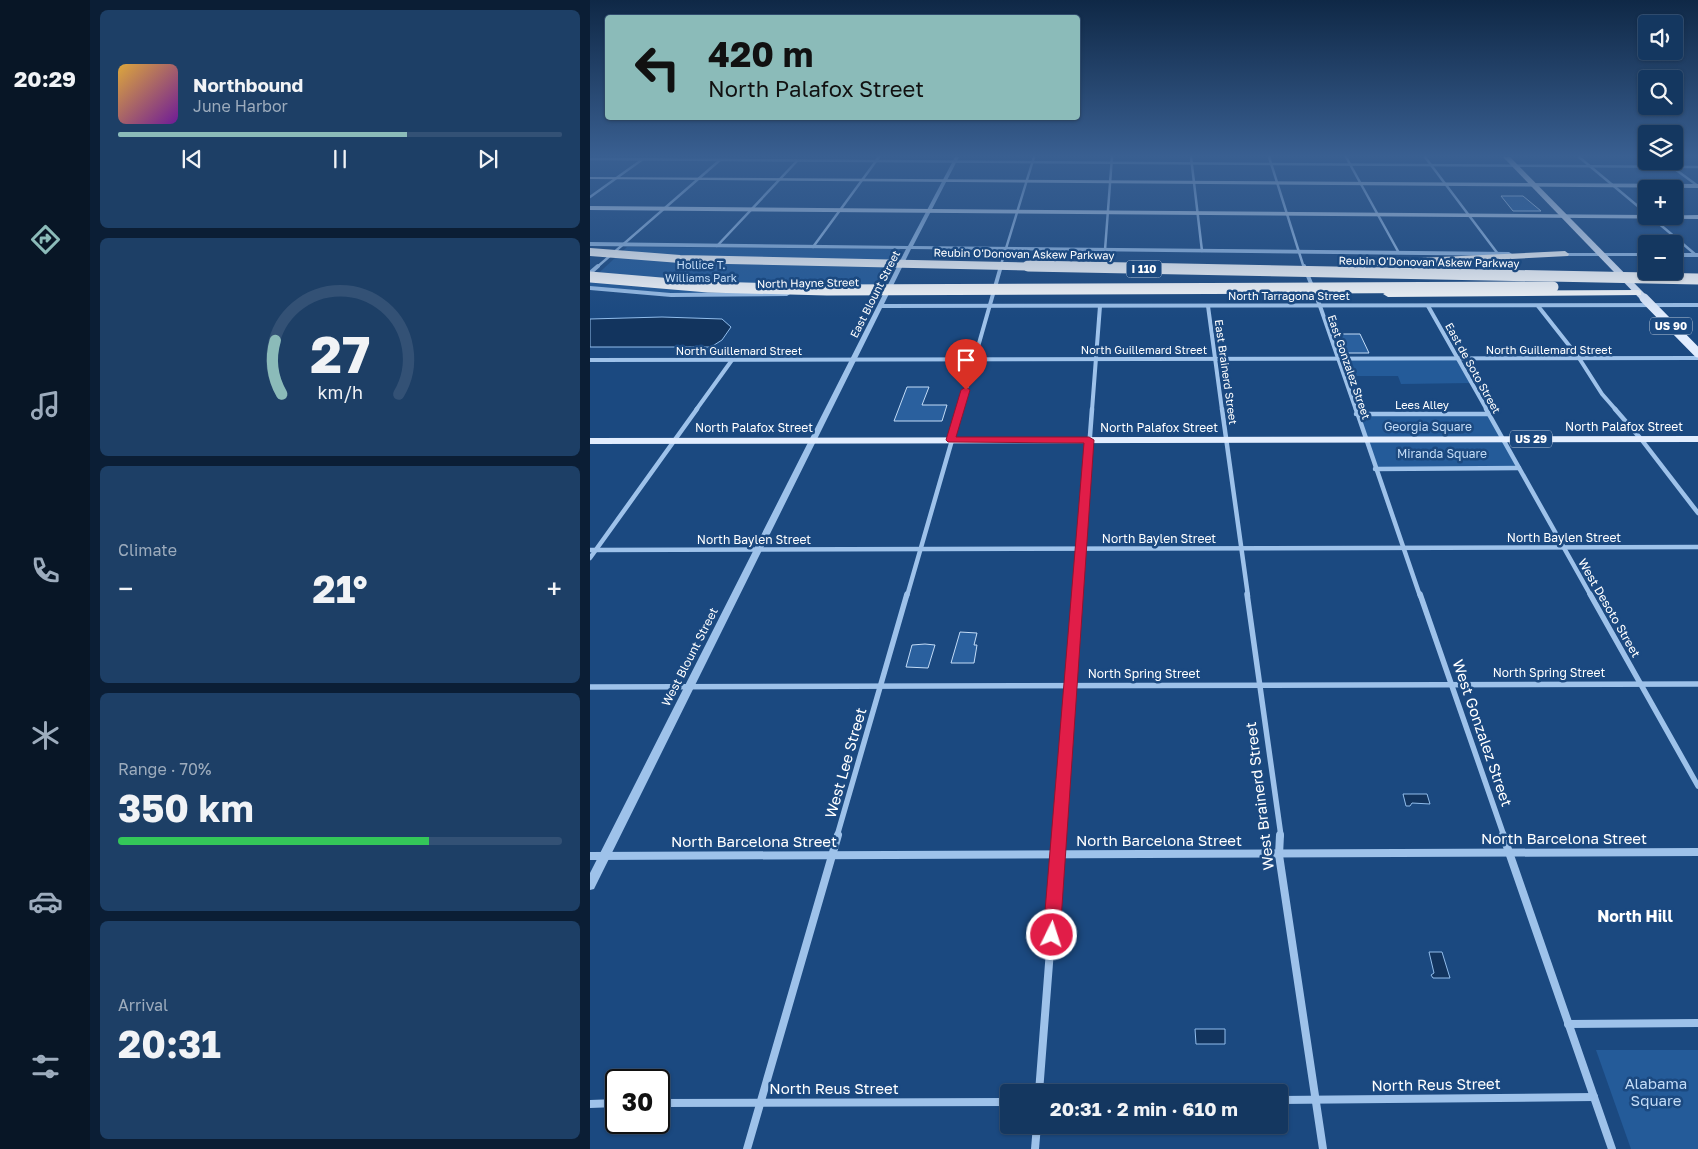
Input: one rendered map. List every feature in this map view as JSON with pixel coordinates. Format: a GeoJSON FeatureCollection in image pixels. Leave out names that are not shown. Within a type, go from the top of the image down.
{"type":"FeatureCollection","features":[{"type":"Feature","properties":{"kind":"highway","name":"Reubin O'Donovan Askew Parkway"},"geometry":{"type":"LineString","coordinates":[[590,252],[680,259],[1698,279]]}},
{"type":"Feature","properties":{"kind":"highway"},"geometry":{"type":"LineString","coordinates":[[949,265],[1444,262],[1565,254]]}},
{"type":"Feature","properties":{"kind":"highway","name":"Reubin O'Donovan Askew Parkway"},"geometry":{"type":"LineString","coordinates":[[590,278],[691,286],[772,289],[1698,287]]}},
{"type":"Feature","properties":{"kind":"highway"},"geometry":{"type":"LineString","coordinates":[[993,288],[1136,294],[1641,296]]}},
{"type":"Feature","properties":{"kind":"main road"},"geometry":{"type":"LineString","coordinates":[[984,211],[1638,216]]}},
{"type":"Feature","properties":{"kind":"main road","name":"US 90"},"geometry":{"type":"LineString","coordinates":[[1557,211],[1698,353]]}},
{"type":"Feature","properties":{"kind":"main road"},"geometry":{"type":"LineString","coordinates":[[1683,217],[1698,217]]}},
{"type":"Feature","properties":{"kind":"main road","name":"North Palafox Street"},"geometry":{"type":"LineString","coordinates":[[590,441],[1698,439]]}},
{"type":"Feature","properties":{"kind":"street"},"geometry":{"type":"LineString","coordinates":[[590,273],[660,211]]}},
{"type":"Feature","properties":{"kind":"street"},"geometry":{"type":"LineString","coordinates":[[717,246],[750,211]]}},
{"type":"Feature","properties":{"kind":"street"},"geometry":{"type":"LineString","coordinates":[[812,247],[840,211]]}},
{"type":"Feature","properties":{"kind":"street","name":"East Blount Street"},"geometry":{"type":"LineString","coordinates":[[812,440],[928,211]]}},
{"type":"Feature","properties":{"kind":"street","name":"West Lee Street"},"geometry":{"type":"LineString","coordinates":[[747,1149],[975,359],[990,306],[993,288],[1018,211]]}},
{"type":"Feature","properties":{"kind":"street","name":"East Gonzalez Street"},"geometry":{"type":"LineString","coordinates":[[1285,211],[1298,252],[1320,306],[1365,440]]}},
{"type":"Feature","properties":{"kind":"street"},"geometry":{"type":"LineString","coordinates":[[1376,211],[1399,253]]}},
{"type":"Feature","properties":{"kind":"street"},"geometry":{"type":"LineString","coordinates":[[1465,211],[1498,254]]}},
{"type":"Feature","properties":{"kind":"street"},"geometry":{"type":"LineString","coordinates":[[1105,250],[1108,212]]}},
{"type":"Feature","properties":{"kind":"street"},"geometry":{"type":"LineString","coordinates":[[1197,213],[1202,251]]}},
{"type":"Feature","properties":{"kind":"street"},"geometry":{"type":"LineString","coordinates":[[1661,225],[1697,255]]}},
{"type":"Feature","properties":{"kind":"street"},"geometry":{"type":"LineString","coordinates":[[590,244],[620,246],[1638,255]]}},
{"type":"Feature","properties":{"kind":"street"},"geometry":{"type":"LineString","coordinates":[[1683,255],[1697,255]]}},
{"type":"Feature","properties":{"kind":"street","name":"North Hayne Street"},"geometry":{"type":"LineString","coordinates":[[590,288],[650,295],[693,296],[888,292],[979,293],[993,288]]}},
{"type":"Feature","properties":{"kind":"street","name":"North Tarragona Street"},"geometry":{"type":"LineString","coordinates":[[880,306],[1698,305]]}},
{"type":"Feature","properties":{"kind":"street"},"geometry":{"type":"LineString","coordinates":[[1040,1084],[1100,306]]}},
{"type":"Feature","properties":{"kind":"street","name":"East Brainerd Street"},"geometry":{"type":"LineString","coordinates":[[1208,306],[1226,440]]}},
{"type":"Feature","properties":{"kind":"street","name":"East de Soto Street"},"geometry":{"type":"LineString","coordinates":[[1428,306],[1503,440]]}},
{"type":"Feature","properties":{"kind":"street"},"geometry":{"type":"LineString","coordinates":[[1538,306],[1579,358],[1602,394],[1641,439],[1698,513]]}},
{"type":"Feature","properties":{"kind":"street","name":"North Guillemard Street"},"geometry":{"type":"LineString","coordinates":[[590,360],[1698,358]]}},
{"type":"Feature","properties":{"kind":"street"},"geometry":{"type":"LineString","coordinates":[[590,558],[593,550],[732,360]]}},
{"type":"Feature","properties":{"kind":"street","name":"Lees Alley"},"geometry":{"type":"LineString","coordinates":[[1356,414],[1488,414]]}},
{"type":"Feature","properties":{"kind":"street","name":"West Blount Street"},"geometry":{"type":"LineString","coordinates":[[590,885],[812,440]]}},
{"type":"Feature","properties":{"kind":"street","name":"West Brainerd Street"},"geometry":{"type":"LineString","coordinates":[[1226,440],[1281,839],[1279,854],[1324,1149]]}},
{"type":"Feature","properties":{"kind":"street","name":"West Gonzalez Street"},"geometry":{"type":"LineString","coordinates":[[1365,440],[1612,1149]]}},
{"type":"Feature","properties":{"kind":"street","name":"West Desoto Street"},"geometry":{"type":"LineString","coordinates":[[1503,440],[1698,786]]}},
{"type":"Feature","properties":{"kind":"street"},"geometry":{"type":"LineString","coordinates":[[1375,469],[1519,468]]}},
{"type":"Feature","properties":{"kind":"street","name":"North Baylen Street"},"geometry":{"type":"LineString","coordinates":[[593,550],[1698,547]]}},
{"type":"Feature","properties":{"kind":"street","name":"North Spring Street"},"geometry":{"type":"LineString","coordinates":[[590,687],[1698,684]]}},
{"type":"Feature","properties":{"kind":"street","name":"North Barcelona Street"},"geometry":{"type":"LineString","coordinates":[[590,856],[1058,856],[1698,852]]}},
{"type":"Feature","properties":{"kind":"street"},"geometry":{"type":"LineString","coordinates":[[1568,1024],[1698,1023]]}},
{"type":"Feature","properties":{"kind":"street","name":"North Reus Street"},"geometry":{"type":"LineString","coordinates":[[1288,1100],[1594,1097]]}},
{"type":"Feature","properties":{"kind":"street","name":"North Reus Street"},"geometry":{"type":"LineString","coordinates":[[670,1103],[1000,1102]]}},
{"type":"Feature","properties":{"kind":"street"},"geometry":{"type":"LineString","coordinates":[[590,1104],[605,1103]]}},
{"type":"Feature","properties":{"kind":"street"},"geometry":{"type":"LineString","coordinates":[[1035,1149],[1036,1134]]}},
{"type":"Feature","properties":{"kind":"green space","name":"Hollice T. Williams Park"},"geometry":{"type":"Polygon","coordinates":[[[627,247],[900,249],[879,291],[685,294],[590,287],[590,281],[627,247]]]}},
{"type":"Feature","properties":{"kind":"green space"},"geometry":{"type":"Polygon","coordinates":[[[1337,359],[1457,359],[1471,383],[1401,384],[1398,376],[1343,376],[1337,359]]]}},
{"type":"Feature","properties":{"kind":"green space"},"geometry":{"type":"Polygon","coordinates":[[[1356,414],[1488,414],[1519,468],[1375,469],[1356,414]]]}},
{"type":"Feature","properties":{"kind":"green space","name":"Alabama Square"},"geometry":{"type":"Polygon","coordinates":[[[1596,1050],[1698,1050],[1698,1149],[1631,1149],[1596,1050]]]}},
{"type":"Feature","properties":{"kind":"shaded area"},"geometry":{"type":"Polygon","coordinates":[[[662,317],[722,319],[731,327],[722,340],[711,347],[590,347],[590,319],[662,317]]]}},
{"type":"Feature","properties":{"kind":"shaded area"},"geometry":{"type":"Polygon","coordinates":[[[1403,794],[1427,794],[1430,804],[1412,803],[1410,806],[1406,806],[1403,794]]]}},
{"type":"Feature","properties":{"kind":"shaded area"},"geometry":{"type":"Polygon","coordinates":[[[1429,952],[1442,952],[1450,978],[1433,978],[1431,975],[1434,973],[1429,952]]]}},
{"type":"Feature","properties":{"kind":"shaded area"},"geometry":{"type":"Polygon","coordinates":[[[1195,1029],[1225,1029],[1225,1044],[1196,1044],[1195,1029]]]}},
{"type":"Feature","properties":{"kind":"building"},"geometry":{"type":"Polygon","coordinates":[[[1336,334],[1360,334],[1369,353],[1343,353],[1336,334]]]}},
{"type":"Feature","properties":{"kind":"building"},"geometry":{"type":"Polygon","coordinates":[[[907,387],[929,387],[922,405],[947,405],[942,421],[894,421],[907,387]]]}},
{"type":"Feature","properties":{"kind":"building"},"geometry":{"type":"Polygon","coordinates":[[[960,632],[977,633],[974,645],[977,645],[974,663],[951,663],[960,632]]]}},
{"type":"Feature","properties":{"kind":"building"},"geometry":{"type":"Polygon","coordinates":[[[912,645],[935,645],[928,668],[906,667],[912,645]]]}},
{"type":"Feature","properties":{"kind":"district","name":"North Hill"},"geometry":{"type":"Point","coordinates":[1635,916]}},
{"type":"Feature","properties":{"kind":"route"},"geometry":{"type":"LineString","coordinates":[[966,390],[951,440],[1089,440],[1052,935]]}},
{"type":"Feature","properties":{"kind":"park label","name":"Georgia Square"},"geometry":{"type":"Point","coordinates":[1428,427]}},
{"type":"Feature","properties":{"kind":"park label","name":"Miranda Square"},"geometry":{"type":"Point","coordinates":[1442,454]}}]}
